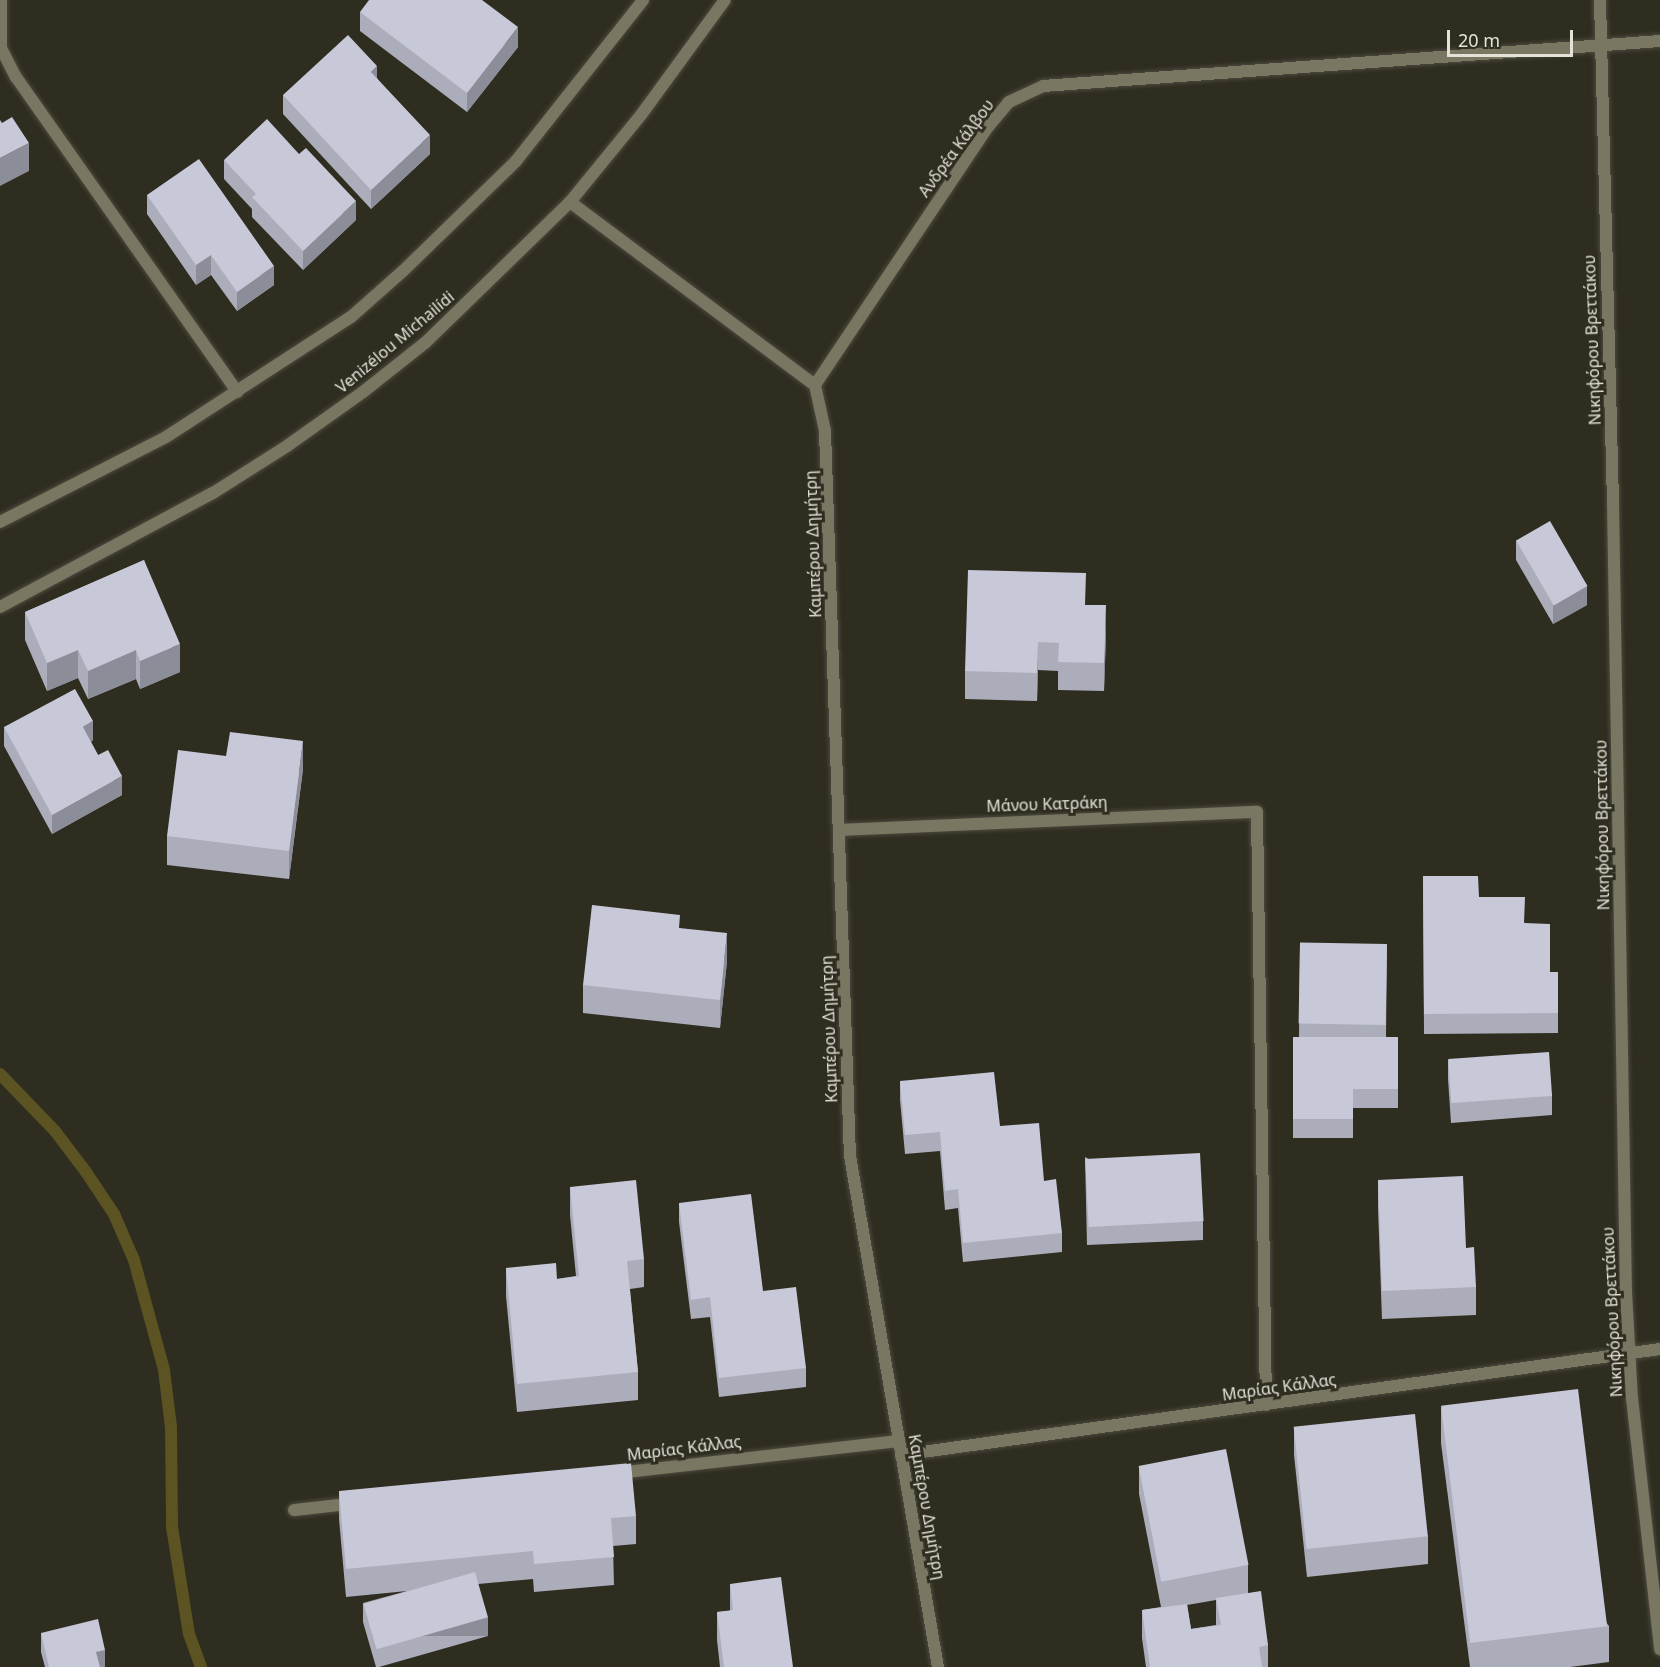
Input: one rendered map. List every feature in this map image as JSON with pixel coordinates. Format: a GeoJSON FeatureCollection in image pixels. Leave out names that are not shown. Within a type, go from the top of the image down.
{"type":"FeatureCollection","features":[{"type":"Feature","properties":{"kind":"street"},"geometry":{"type":"LineString","coordinates":[[1,0],[1,48],[16,77],[237,392]]}},
{"type":"Feature","properties":{"kind":"street"},"geometry":{"type":"LineString","coordinates":[[0,522],[166,437],[351,316],[411,263],[516,161],[635,14],[643,0]]}},
{"type":"Feature","properties":{"kind":"street","name":"Venizélou Michailídi"},"geometry":{"type":"LineString","coordinates":[[0,608],[213,493],[287,446],[363,392],[426,342],[570,202],[641,116],[725,0]]}},
{"type":"Feature","properties":{"kind":"street","name":"Νικηφόρου Βρεττάκου"},"geometry":{"type":"LineString","coordinates":[[1600,0],[1613,502],[1628,1353],[1660,1649]]}},
{"type":"Feature","properties":{"kind":"street","name":"Ανδρέα Κάλβου"},"geometry":{"type":"LineString","coordinates":[[815,385],[988,127],[1009,102],[1043,86],[1660,40]]}},
{"type":"Feature","properties":{"kind":"street"},"geometry":{"type":"LineString","coordinates":[[570,202],[815,385]]}},
{"type":"Feature","properties":{"kind":"street","name":"Καμπέρου Δημήτρη"},"geometry":{"type":"LineString","coordinates":[[815,385],[825,431],[850,1156],[938,1667]]}},
{"type":"Feature","properties":{"kind":"street","name":"Μάνου Κατράκη"},"geometry":{"type":"LineString","coordinates":[[839,830],[1257,812],[1266,1405]]}},
{"type":"Feature","properties":{"kind":"street","name":"Μαρίας Κάλλας"},"geometry":{"type":"LineString","coordinates":[[902,1455],[1660,1349]]}},
{"type":"Feature","properties":{"kind":"street","name":"Μαρίας Κάλλας"},"geometry":{"type":"LineString","coordinates":[[602,1474],[899,1441]]}},
{"type":"Feature","properties":{"kind":"street"},"geometry":{"type":"LineString","coordinates":[[294,1510],[365,1502]]}},
{"type":"Feature","properties":{"kind":"building"},"geometry":{"type":"Polygon","coordinates":[[[369,0],[482,0],[518,27],[467,93],[360,12],[369,0]]]}},
{"type":"Feature","properties":{"kind":"building"},"geometry":{"type":"Polygon","coordinates":[[[348,35],[377,66],[371,72],[430,135],[371,190],[283,95],[348,35]]]}},
{"type":"Feature","properties":{"kind":"building"},"geometry":{"type":"Polygon","coordinates":[[[12,117],[29,143],[0,158],[0,120],[2,123],[12,117]]]}},
{"type":"Feature","properties":{"kind":"building"},"geometry":{"type":"Polygon","coordinates":[[[267,119],[299,154],[306,148],[356,201],[303,251],[252,197],[256,194],[224,160],[267,119]]]}},
{"type":"Feature","properties":{"kind":"building"},"geometry":{"type":"Polygon","coordinates":[[[199,159],[274,266],[237,292],[211,255],[196,265],[147,195],[199,159]]]}},
{"type":"Feature","properties":{"kind":"building"},"geometry":{"type":"Polygon","coordinates":[[[1550,521],[1588,586],[1554,605],[1516,540],[1550,521]]]}},
{"type":"Feature","properties":{"kind":"building"},"geometry":{"type":"Polygon","coordinates":[[[144,560],[180,644],[140,661],[136,650],[88,671],[78,650],[47,663],[25,612],[144,560]]]}},
{"type":"Feature","properties":{"kind":"building"},"geometry":{"type":"Polygon","coordinates":[[[968,570],[1086,573],[1085,605],[1106,605],[1104,663],[1058,662],[1059,643],[1038,642],[1037,673],[965,671],[968,570]]]}},
{"type":"Feature","properties":{"kind":"building"},"geometry":{"type":"Polygon","coordinates":[[[75,689],[93,721],[83,727],[98,755],[108,750],[122,776],[52,815],[4,727],[75,689]]]}},
{"type":"Feature","properties":{"kind":"building"},"geometry":{"type":"Polygon","coordinates":[[[230,732],[303,741],[289,851],[167,836],[178,750],[226,756],[230,732]]]}},
{"type":"Feature","properties":{"kind":"building"},"geometry":{"type":"Polygon","coordinates":[[[1423,876],[1478,876],[1479,897],[1525,897],[1524,923],[1550,924],[1550,972],[1558,972],[1558,1013],[1424,1014],[1423,876]]]}},
{"type":"Feature","properties":{"kind":"building"},"geometry":{"type":"Polygon","coordinates":[[[592,905],[680,915],[679,928],[727,933],[720,1000],[583,985],[592,905]]]}},
{"type":"Feature","properties":{"kind":"building"},"geometry":{"type":"Polygon","coordinates":[[[1300,942],[1387,944],[1386,1025],[1299,1023],[1300,942]]]}},
{"type":"Feature","properties":{"kind":"building"},"geometry":{"type":"Polygon","coordinates":[[[1293,1037],[1398,1037],[1398,1089],[1353,1089],[1353,1119],[1293,1119],[1293,1037]]]}},
{"type":"Feature","properties":{"kind":"building"},"geometry":{"type":"Polygon","coordinates":[[[1549,1052],[1552,1096],[1451,1103],[1448,1059],[1549,1052]]]}},
{"type":"Feature","properties":{"kind":"building"},"geometry":{"type":"Polygon","coordinates":[[[994,1072],[1000,1126],[1039,1123],[1044,1181],[1056,1179],[1062,1233],[963,1243],[958,1189],[945,1191],[940,1132],[905,1135],[900,1081],[994,1072]]]}},
{"type":"Feature","properties":{"kind":"building"},"geometry":{"type":"Polygon","coordinates":[[[1200,1153],[1204,1221],[1089,1227],[1085,1159],[1200,1153]]]}},
{"type":"Feature","properties":{"kind":"building"},"geometry":{"type":"Polygon","coordinates":[[[1463,1176],[1466,1248],[1474,1247],[1476,1287],[1382,1291],[1378,1180],[1463,1176]]]}},
{"type":"Feature","properties":{"kind":"building"},"geometry":{"type":"Polygon","coordinates":[[[636,1180],[644,1259],[627,1261],[638,1372],[517,1384],[506,1268],[556,1263],[557,1279],[579,1276],[570,1187],[636,1180]]]}},
{"type":"Feature","properties":{"kind":"building"},"geometry":{"type":"Polygon","coordinates":[[[751,1194],[763,1291],[796,1287],[806,1368],[719,1378],[710,1297],[691,1300],[679,1203],[751,1194]]]}},
{"type":"Feature","properties":{"kind":"building"},"geometry":{"type":"Polygon","coordinates":[[[1578,1389],[1607,1626],[1470,1643],[1441,1406],[1578,1389]]]}},
{"type":"Feature","properties":{"kind":"building"},"geometry":{"type":"Polygon","coordinates":[[[1415,1414],[1428,1536],[1307,1549],[1294,1427],[1415,1414]]]}},
{"type":"Feature","properties":{"kind":"building"},"geometry":{"type":"Polygon","coordinates":[[[1226,1449],[1249,1565],[1161,1582],[1139,1466],[1226,1449]]]}},
{"type":"Feature","properties":{"kind":"building"},"geometry":{"type":"Polygon","coordinates":[[[631,1463],[636,1516],[611,1518],[614,1557],[534,1564],[533,1551],[346,1569],[339,1491],[631,1463]]]}},
{"type":"Feature","properties":{"kind":"building"},"geometry":{"type":"Polygon","coordinates":[[[475,1572],[488,1617],[376,1649],[363,1604],[475,1572]]]}},
{"type":"Feature","properties":{"kind":"building"},"geometry":{"type":"Polygon","coordinates":[[[781,1577],[793,1667],[724,1667],[717,1612],[733,1610],[730,1584],[781,1577]]]}},
{"type":"Feature","properties":{"kind":"building"},"geometry":{"type":"Polygon","coordinates":[[[1261,1591],[1268,1645],[1259,1647],[1262,1667],[1150,1667],[1142,1610],[1187,1604],[1191,1629],[1221,1625],[1216,1598],[1261,1591]]]}},
{"type":"Feature","properties":{"kind":"building"},"geometry":{"type":"Polygon","coordinates":[[[98,1619],[105,1650],[96,1652],[100,1667],[49,1667],[41,1633],[98,1619]]]}},
{"type":"Feature","properties":{"kind":"waterway"},"geometry":{"type":"LineString","coordinates":[[0,1074],[55,1131],[86,1172],[114,1214],[134,1260],[164,1370],[171,1427],[172,1527],[189,1634],[201,1667]]}}]}
